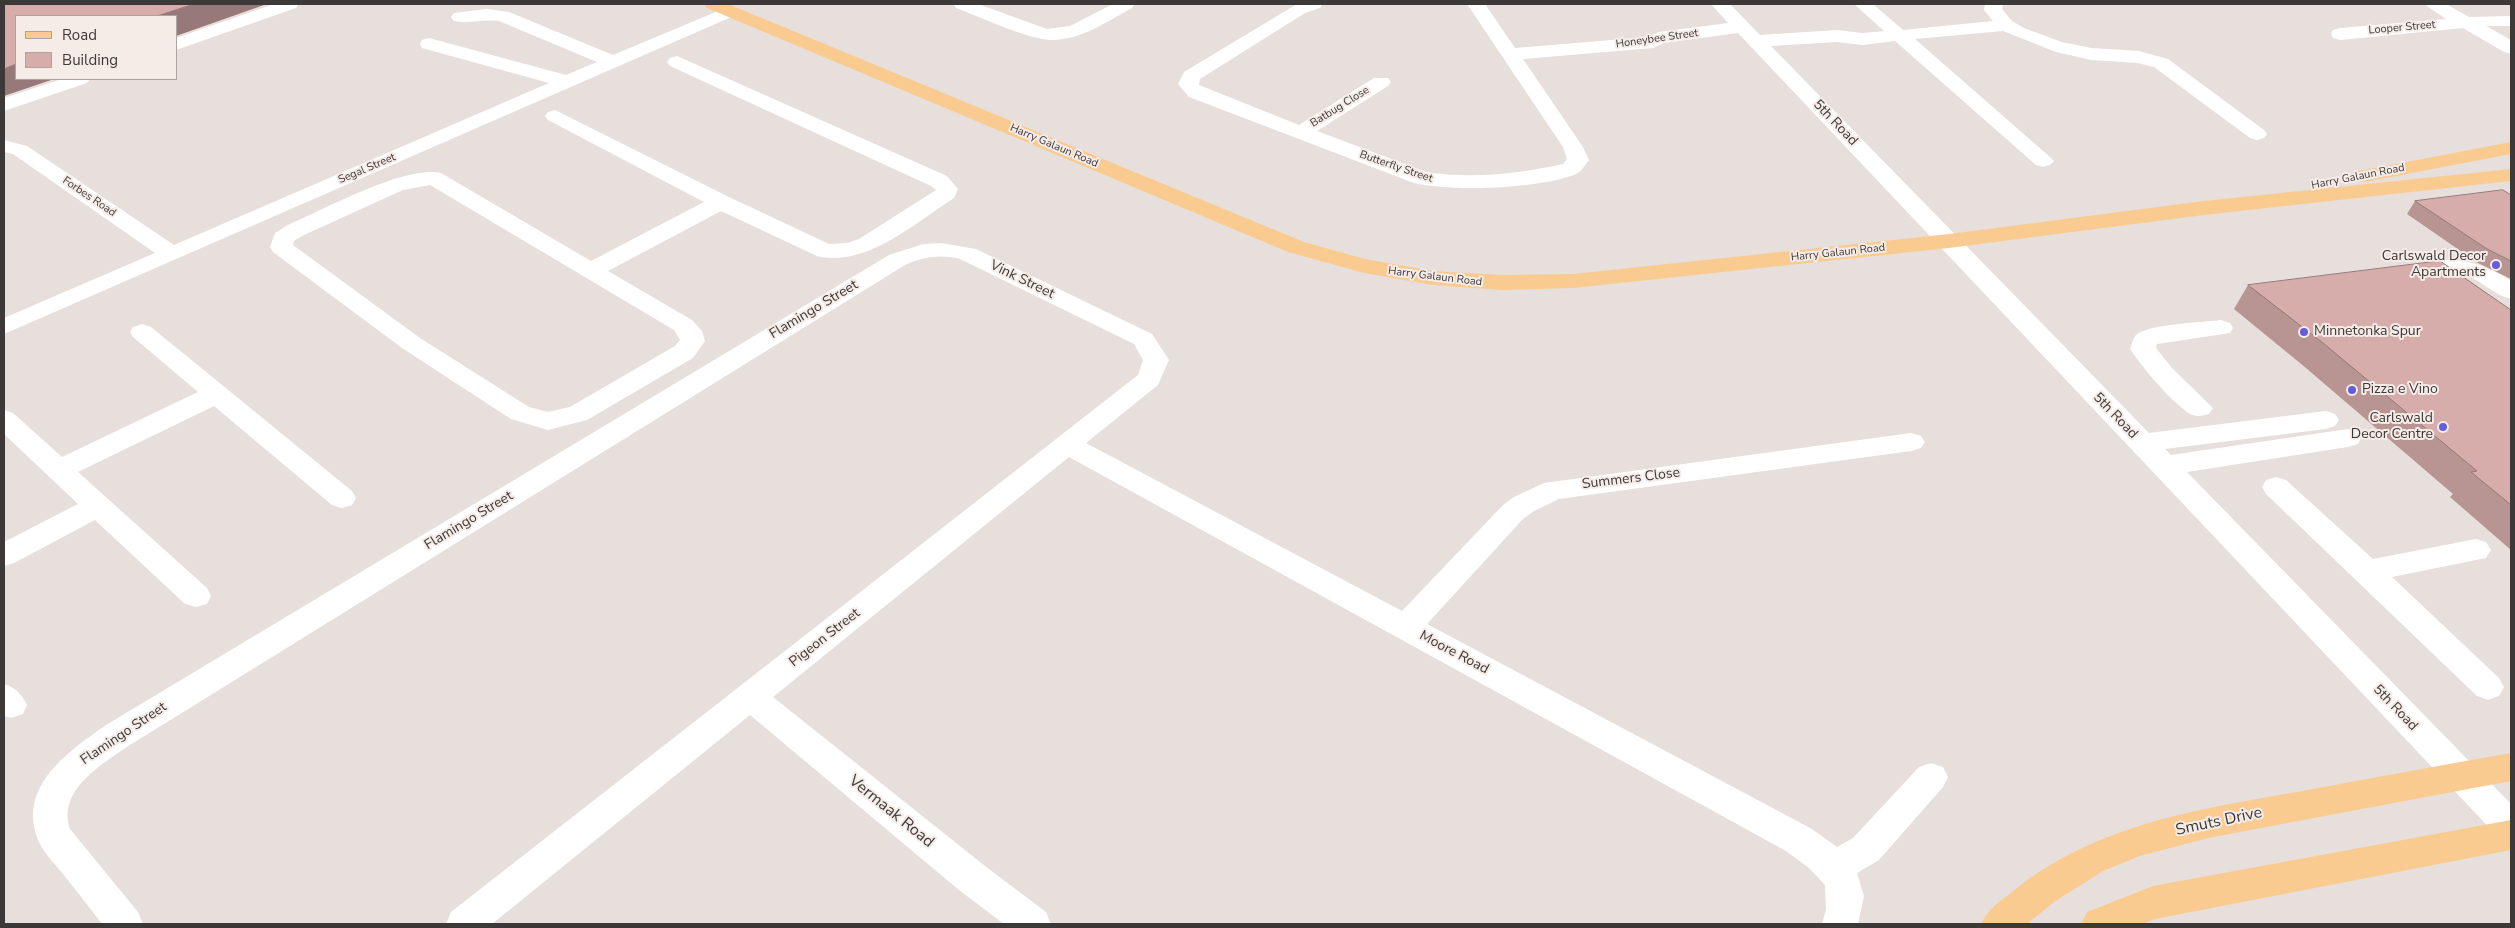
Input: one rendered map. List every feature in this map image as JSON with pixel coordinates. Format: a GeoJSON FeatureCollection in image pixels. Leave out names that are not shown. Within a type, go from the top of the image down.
{"type":"FeatureCollection","features":[{"type":"Feature","properties":{"kind":"main road","name":"Harry Galaun Road"},"geometry":{"type":"LineString","coordinates":[[721,7],[1296,247],[1378,270],[1458,282],[1534,284],[1948,241],[2204,208],[2511,175]]}},
{"type":"Feature","properties":{"kind":"main road","name":"Harry Galaun Road"},"geometry":{"type":"LineString","coordinates":[[2204,208],[2511,148]]}},
{"type":"Feature","properties":{"kind":"main road","name":"Smuts Drive"},"geometry":{"type":"LineString","coordinates":[[2000,924],[2041,890],[2090,860],[2136,841],[2208,823],[2511,766]]}},
{"type":"Feature","properties":{"kind":"main road"},"geometry":{"type":"LineString","coordinates":[[2100,924],[2153,903],[2511,835]]}},
{"type":"Feature","properties":{"kind":"street"},"geometry":{"type":"LineString","coordinates":[[178,43],[290,4]]}},
{"type":"Feature","properties":{"kind":"street"},"geometry":{"type":"LineString","coordinates":[[962,4],[1045,34],[1055,35],[1073,31],[1126,4]]}},
{"type":"Feature","properties":{"kind":"street","name":"Butterfly Street"},"geometry":{"type":"LineString","coordinates":[[1314,4],[1299,9],[1191,76],[1188,80],[1191,89],[1196,93],[1422,178],[1437,181],[1468,182],[1545,174],[1570,169],[1578,160],[1574,147],[1476,4]]}},
{"type":"Feature","properties":{"kind":"street","name":"5th Road"},"geometry":{"type":"LineString","coordinates":[[1720,4],[2511,827]]}},
{"type":"Feature","properties":{"kind":"street"},"geometry":{"type":"LineString","coordinates":[[1863,4],[2043,160]]}},
{"type":"Feature","properties":{"kind":"street"},"geometry":{"type":"LineString","coordinates":[[1994,4],[1993,10],[2006,25],[2033,39],[2073,51],[2154,60],[2257,134]]}},
{"type":"Feature","properties":{"kind":"street","name":"Looper Street"},"geometry":{"type":"LineString","coordinates":[[2433,4],[2511,38]]}},
{"type":"Feature","properties":{"kind":"street","name":"Looper Street"},"geometry":{"type":"LineString","coordinates":[[2449,4],[2511,48]]}},
{"type":"Feature","properties":{"kind":"street","name":"Segal Street"},"geometry":{"type":"LineString","coordinates":[[4,327],[614,62],[721,7]]}},
{"type":"Feature","properties":{"kind":"street"},"geometry":{"type":"LineString","coordinates":[[460,18],[487,14],[502,16],[614,62]]}},
{"type":"Feature","properties":{"kind":"street"},"geometry":{"type":"LineString","coordinates":[[2473,22],[2511,20]]}},
{"type":"Feature","properties":{"kind":"street","name":"Looper Street"},"geometry":{"type":"LineString","coordinates":[[2340,34],[2473,22]]}},
{"type":"Feature","properties":{"kind":"street"},"geometry":{"type":"LineString","coordinates":[[1898,36],[2006,25]]}},
{"type":"Feature","properties":{"kind":"street","name":"Honeybee Street"},"geometry":{"type":"LineString","coordinates":[[1511,54],[1653,42],[1667,44],[1756,41],[1848,49],[1863,39],[1898,36]]}},
{"type":"Feature","properties":{"kind":"street"},"geometry":{"type":"LineString","coordinates":[[429,44],[568,82]]}},
{"type":"Feature","properties":{"kind":"street"},"geometry":{"type":"LineString","coordinates":[[555,116],[721,202],[818,249],[839,251],[867,244],[942,197],[947,189],[939,181],[895,160],[677,62]]}},
{"type":"Feature","properties":{"kind":"street"},"geometry":{"type":"LineString","coordinates":[[4,105],[77,80]]}},
{"type":"Feature","properties":{"kind":"street","name":"Batbug Close"},"geometry":{"type":"LineString","coordinates":[[1300,133],[1381,82]]}},
{"type":"Feature","properties":{"kind":"street","name":"Forbes Road"},"geometry":{"type":"LineString","coordinates":[[4,146],[20,150],[172,254]]}},
{"type":"Feature","properties":{"kind":"street"},"geometry":{"type":"LineString","coordinates":[[414,149],[430,158],[433,178]]}},
{"type":"Feature","properties":{"kind":"street"},"geometry":{"type":"LineString","coordinates":[[433,178],[592,270],[683,325],[690,331],[693,341],[684,352],[578,414],[548,421],[520,413],[411,343],[281,247],[282,238],[296,230],[397,185],[433,178]]}},
{"type":"Feature","properties":{"kind":"street"},"geometry":{"type":"LineString","coordinates":[[592,270],[721,202]]}},
{"type":"Feature","properties":{"kind":"street","name":"Vink Street"},"geometry":{"type":"LineString","coordinates":[[897,260],[912,253],[928,250],[957,250],[1142,339]]}},
{"type":"Feature","properties":{"kind":"street","name":"Flamingo Street"},"geometry":{"type":"LineString","coordinates":[[125,924],[55,838],[49,825],[48,813],[54,797],[63,780],[80,762],[118,735],[897,260]]}},
{"type":"Feature","properties":{"kind":"street"},"geometry":{"type":"LineString","coordinates":[[2427,268],[2464,266],[2483,274],[2511,292]]}},
{"type":"Feature","properties":{"kind":"street"},"geometry":{"type":"LineString","coordinates":[[2200,408],[2158,368],[2143,349],[2146,339],[2160,334],[2221,328]]}},
{"type":"Feature","properties":{"kind":"street"},"geometry":{"type":"LineString","coordinates":[[142,332],[342,498]]}},
{"type":"Feature","properties":{"kind":"street","name":"Pigeon Street"},"geometry":{"type":"LineString","coordinates":[[464,924],[1149,379],[1156,360],[1142,339]]}},
{"type":"Feature","properties":{"kind":"street"},"geometry":{"type":"LineString","coordinates":[[60,469],[216,394]]}},
{"type":"Feature","properties":{"kind":"street"},"geometry":{"type":"LineString","coordinates":[[4,419],[196,596]]}},
{"type":"Feature","properties":{"kind":"street"},"geometry":{"type":"LineString","coordinates":[[2141,443],[2326,420]]}},
{"type":"Feature","properties":{"kind":"street"},"geometry":{"type":"LineString","coordinates":[[2162,466],[2348,438]]}},
{"type":"Feature","properties":{"kind":"street","name":"Summers Close"},"geometry":{"type":"LineString","coordinates":[[1406,627],[1513,512],[1546,493],[1575,486],[1911,442]]}},
{"type":"Feature","properties":{"kind":"street","name":"Moore Road"},"geometry":{"type":"LineString","coordinates":[[1068,445],[1775,826],[1811,848],[1834,868]]}},
{"type":"Feature","properties":{"kind":"street"},"geometry":{"type":"LineString","coordinates":[[2276,487],[2488,687]]}},
{"type":"Feature","properties":{"kind":"street"},"geometry":{"type":"LineString","coordinates":[[4,554],[98,506]]}},
{"type":"Feature","properties":{"kind":"street"},"geometry":{"type":"LineString","coordinates":[[2367,571],[2476,550]]}},
{"type":"Feature","properties":{"kind":"street","name":"Vermaak Road"},"geometry":{"type":"LineString","coordinates":[[750,697],[972,878],[1033,924]]}},
{"type":"Feature","properties":{"kind":"street"},"geometry":{"type":"LineString","coordinates":[[1840,924],[1847,904],[1847,895],[1843,880],[1834,868],[1866,848],[1931,777]]}},
{"type":"Feature","properties":{"kind":"building"},"geometry":{"type":"Polygon","coordinates":[[[4,4],[194,4],[160,15],[15,15],[15,64],[4,69],[4,4]]]}},
{"type":"Feature","properties":{"kind":"building"},"geometry":{"type":"Polygon","coordinates":[[[2503,190],[2511,195],[2511,261],[2487,249],[2415,201],[2503,190]]]}},
{"type":"Feature","properties":{"kind":"building","name":"Carlswald Decor Centre"},"geometry":{"type":"Polygon","coordinates":[[[2440,261],[2511,310],[2511,505],[2471,472],[2477,471],[2323,343],[2248,285],[2440,261]]]}},
{"type":"Feature","properties":{"kind":"place","name":"Carlswald Decor Apartments"},"geometry":{"type":"Point","coordinates":[2496,265]}},
{"type":"Feature","properties":{"kind":"place","name":"Minnetonka Spur"},"geometry":{"type":"Point","coordinates":[2304,332]}},
{"type":"Feature","properties":{"kind":"place","name":"Pizza e Vino"},"geometry":{"type":"Point","coordinates":[2352,390]}},
{"type":"Feature","properties":{"kind":"place","name":"Carlswald Decor Centre"},"geometry":{"type":"Point","coordinates":[2443,427]}}]}
